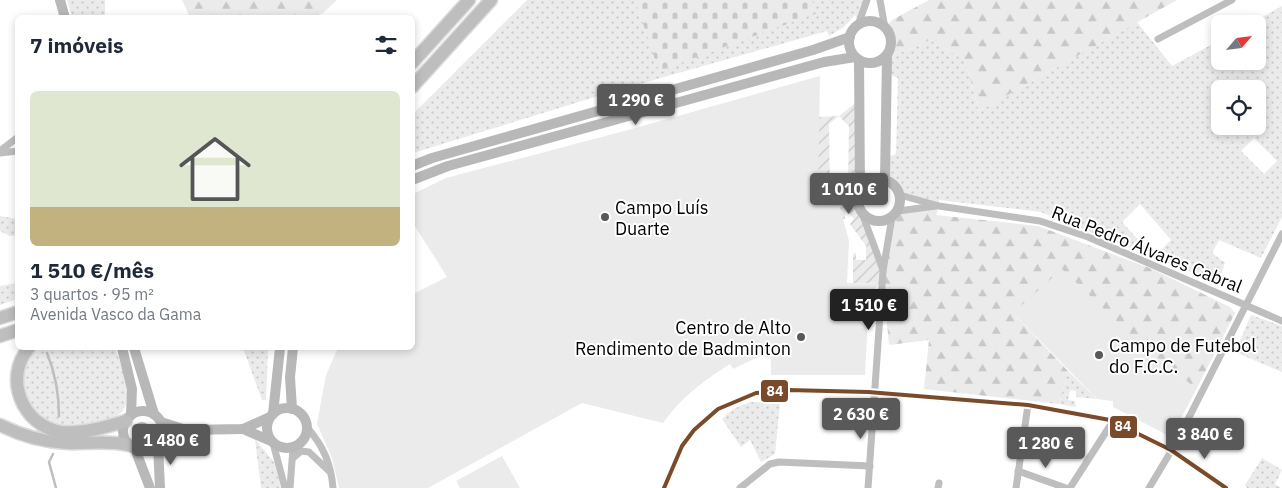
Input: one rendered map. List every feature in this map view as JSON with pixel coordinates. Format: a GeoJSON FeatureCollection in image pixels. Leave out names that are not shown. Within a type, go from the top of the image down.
{"type":"FeatureCollection","features":[{"type":"Feature","properties":{"kind":"highway"},"geometry":{"type":"LineString","coordinates":[[415,60],[469,0]]}},
{"type":"Feature","properties":{"kind":"highway"},"geometry":{"type":"LineString","coordinates":[[415,83],[491,0]]}},
{"type":"Feature","properties":{"kind":"highway"},"geometry":{"type":"LineString","coordinates":[[415,48],[438,26],[460,11]]}},
{"type":"Feature","properties":{"kind":"highway"},"geometry":{"type":"LineString","coordinates":[[0,318],[15,313]]}},
{"type":"Feature","properties":{"kind":"highway"},"geometry":{"type":"LineString","coordinates":[[0,336],[15,331]]}},
{"type":"Feature","properties":{"kind":"highway"},"geometry":{"type":"LineString","coordinates":[[28,350],[19,367],[17,384],[22,403],[35,420],[51,430],[68,432],[100,428],[129,418]]}},
{"type":"Feature","properties":{"kind":"highway"},"geometry":{"type":"LineString","coordinates":[[0,425],[20,434],[57,442],[105,441],[131,447]]}},
{"type":"Feature","properties":{"kind":"main road"},"geometry":{"type":"LineString","coordinates":[[60,0],[64,15]]}},
{"type":"Feature","properties":{"kind":"main road"},"geometry":{"type":"LineString","coordinates":[[415,165],[432,158],[813,50],[850,36],[858,25],[869,21],[885,28],[891,41],[887,55],[885,180]]}},
{"type":"Feature","properties":{"kind":"main road"},"geometry":{"type":"LineString","coordinates":[[850,36],[850,47],[857,58],[860,190],[858,202],[862,213],[867,218],[880,222],[895,214],[900,195],[892,183],[885,180],[871,181],[860,190]]}},
{"type":"Feature","properties":{"kind":"main road"},"geometry":{"type":"LineString","coordinates":[[415,179],[448,166],[598,123],[824,62],[857,58],[871,63],[887,55]]}},
{"type":"Feature","properties":{"kind":"main road"},"geometry":{"type":"LineString","coordinates":[[122,350],[132,389],[129,418],[123,433],[150,488]]}},
{"type":"Feature","properties":{"kind":"main road"},"geometry":{"type":"LineString","coordinates":[[135,350],[154,414],[162,422],[186,430],[243,429],[293,452],[304,440],[307,427],[304,416],[292,409],[282,409],[243,429]]}},
{"type":"Feature","properties":{"kind":"main road"},"geometry":{"type":"LineString","coordinates":[[272,442],[267,429],[271,415],[280,350]]}},
{"type":"Feature","properties":{"kind":"main road"},"geometry":{"type":"LineString","coordinates":[[292,409],[290,377],[293,350]]}},
{"type":"Feature","properties":{"kind":"main road"},"geometry":{"type":"LineString","coordinates":[[129,418],[142,411],[154,414]]}},
{"type":"Feature","properties":{"kind":"main road"},"geometry":{"type":"LineString","coordinates":[[160,488],[162,422]]}},
{"type":"Feature","properties":{"kind":"main road"},"geometry":{"type":"LineString","coordinates":[[131,447],[147,451],[160,442],[186,430]]}},
{"type":"Feature","properties":{"kind":"street"},"geometry":{"type":"LineString","coordinates":[[858,25],[867,0]]}},
{"type":"Feature","properties":{"kind":"street"},"geometry":{"type":"LineString","coordinates":[[880,0],[885,28]]}},
{"type":"Feature","properties":{"kind":"street"},"geometry":{"type":"LineString","coordinates":[[1158,39],[1232,0]]}},
{"type":"Feature","properties":{"kind":"street"},"geometry":{"type":"LineString","coordinates":[[0,152],[15,140]]}},
{"type":"Feature","properties":{"kind":"street"},"geometry":{"type":"LineString","coordinates":[[0,152],[15,151]]}},
{"type":"Feature","properties":{"kind":"street"},"geometry":{"type":"LineString","coordinates":[[900,195],[939,206]]}},
{"type":"Feature","properties":{"kind":"street"},"geometry":{"type":"LineString","coordinates":[[868,488],[883,271],[895,214],[939,206]]}},
{"type":"Feature","properties":{"kind":"street","name":"Rua Pedro Álvares Cabral"},"geometry":{"type":"LineString","coordinates":[[939,206],[1040,221],[1088,237],[1282,321]]}},
{"type":"Feature","properties":{"kind":"street"},"geometry":{"type":"LineString","coordinates":[[862,213],[883,271]]}},
{"type":"Feature","properties":{"kind":"street"},"geometry":{"type":"LineString","coordinates":[[1149,488],[1171,450],[1282,234]]}},
{"type":"Feature","properties":{"kind":"street"},"geometry":{"type":"LineString","coordinates":[[664,488],[682,446],[694,430],[718,409],[756,393],[788,390],[875,393],[1028,405],[1113,421],[1171,450],[1226,488]]}},
{"type":"Feature","properties":{"kind":"street"},"geometry":{"type":"LineString","coordinates":[[1016,488],[1028,405]]}},
{"type":"Feature","properties":{"kind":"street"},"geometry":{"type":"LineString","coordinates":[[1018,471],[1068,488],[1113,421]]}},
{"type":"Feature","properties":{"kind":"street"},"geometry":{"type":"LineString","coordinates":[[307,427],[322,446],[329,461],[333,488]]}},
{"type":"Feature","properties":{"kind":"street"},"geometry":{"type":"LineString","coordinates":[[272,442],[285,488]]}},
{"type":"Feature","properties":{"kind":"street"},"geometry":{"type":"LineString","coordinates":[[290,488],[293,452],[310,452],[325,466],[332,479]]}},
{"type":"Feature","properties":{"kind":"street"},"geometry":{"type":"LineString","coordinates":[[740,488],[770,464],[779,462],[870,466]]}},
{"type":"Feature","properties":{"kind":"green space"},"geometry":{"type":"Polygon","coordinates":[[[67,0],[105,0],[105,15],[71,15],[67,0]]]}},
{"type":"Feature","properties":{"kind":"green space"},"geometry":{"type":"Polygon","coordinates":[[[182,0],[337,0],[318,15],[189,15],[182,0]]]}},
{"type":"Feature","properties":{"kind":"green space"},"geometry":{"type":"Polygon","coordinates":[[[527,0],[635,0],[660,71],[812,0],[867,0],[859,21],[855,15],[844,27],[829,36],[827,31],[608,93],[415,152],[415,112],[527,0]]]}},
{"type":"Feature","properties":{"kind":"green space"},"geometry":{"type":"Polygon","coordinates":[[[635,0],[812,0],[817,13],[659,71],[635,0]]]}},
{"type":"Feature","properties":{"kind":"green space"},"geometry":{"type":"Polygon","coordinates":[[[929,0],[1177,0],[979,111],[965,60],[930,40],[906,51],[887,55],[891,41],[885,28],[892,20],[929,0]]]}},
{"type":"Feature","properties":{"kind":"green space"},"geometry":{"type":"Polygon","coordinates":[[[1282,6],[1282,217],[1261,258],[1219,240],[1212,253],[1225,263],[1218,283],[1041,212],[939,200],[939,206],[900,195],[891,183],[885,180],[886,158],[896,154],[898,78],[887,73],[887,55],[906,51],[930,40],[965,60],[979,111],[1137,22],[1172,66],[1211,45],[1211,70],[1266,70],[1266,15],[1282,6]],[[1254,138],[1241,151],[1264,174],[1277,161],[1254,138]],[[1140,204],[1122,222],[1154,257],[1171,240],[1140,204]]]}},
{"type":"Feature","properties":{"kind":"green space"},"geometry":{"type":"Polygon","coordinates":[[[820,76],[818,188],[838,200],[849,241],[847,283],[879,284],[869,296],[865,375],[771,375],[771,357],[758,357],[733,369],[730,364],[711,377],[686,397],[663,423],[582,403],[428,488],[339,488],[332,458],[317,424],[326,375],[337,350],[415,350],[415,293],[447,277],[415,226],[415,193],[446,178],[628,130],[820,76]]]}},
{"type":"Feature","properties":{"kind":"green space"},"geometry":{"type":"Polygon","coordinates":[[[859,100],[860,190],[858,200],[864,223],[879,260],[883,284],[853,283],[853,254],[856,253],[856,260],[866,260],[866,246],[850,224],[854,219],[845,208],[845,219],[840,219],[838,200],[841,203],[843,201],[839,188],[848,183],[849,126],[839,116],[859,100]]]}},
{"type":"Feature","properties":{"kind":"green space"},"geometry":{"type":"Polygon","coordinates":[[[839,116],[829,124],[830,194],[818,193],[818,117],[839,116]]]}},
{"type":"Feature","properties":{"kind":"green space"},"geometry":{"type":"Polygon","coordinates":[[[939,206],[936,215],[1038,226],[1152,269],[1230,307],[1235,313],[1196,390],[1182,377],[1178,379],[1158,358],[1149,367],[1143,360],[1013,313],[1068,371],[1059,404],[924,389],[929,340],[889,345],[883,283],[892,217],[898,211],[939,206]]]}},
{"type":"Feature","properties":{"kind":"green space"},"geometry":{"type":"Polygon","coordinates":[[[0,216],[15,219],[15,236],[10,236],[0,231],[0,216]]]}},
{"type":"Feature","properties":{"kind":"green space","name":"Campo de Futebol do F.C.C."},"geometry":{"type":"Polygon","coordinates":[[[1062,269],[1148,351],[1143,360],[1149,367],[1158,358],[1178,379],[1182,376],[1196,390],[1171,437],[1113,407],[1113,401],[1097,399],[1013,313],[1062,269]]]}},
{"type":"Feature","properties":{"kind":"green space"},"geometry":{"type":"Polygon","coordinates":[[[15,283],[15,300],[0,305],[0,286],[15,283]]]}},
{"type":"Feature","properties":{"kind":"green space"},"geometry":{"type":"Polygon","coordinates":[[[1251,315],[1282,326],[1282,372],[1235,352],[1251,315]]]}},
{"type":"Feature","properties":{"kind":"green space"},"geometry":{"type":"Polygon","coordinates":[[[34,350],[116,350],[123,369],[127,393],[127,400],[123,411],[109,420],[90,424],[59,426],[47,422],[38,416],[26,398],[23,377],[29,356],[34,350]]]}},
{"type":"Feature","properties":{"kind":"green space"},"geometry":{"type":"Polygon","coordinates":[[[244,350],[268,350],[266,400],[262,400],[244,350]]]}},
{"type":"Feature","properties":{"kind":"green space"},"geometry":{"type":"Polygon","coordinates":[[[1068,371],[1097,399],[1076,397],[1076,391],[1070,390],[1068,400],[1075,401],[1076,407],[1059,404],[1068,371]]]}},
{"type":"Feature","properties":{"kind":"green space"},"geometry":{"type":"Polygon","coordinates":[[[750,402],[780,403],[775,454],[761,462],[750,440],[741,447],[722,419],[733,409],[750,402]]]}},
{"type":"Feature","properties":{"kind":"green space"},"geometry":{"type":"Polygon","coordinates":[[[255,439],[275,463],[281,488],[261,488],[255,439]]]}},
{"type":"Feature","properties":{"kind":"green space"},"geometry":{"type":"Polygon","coordinates":[[[502,456],[520,488],[460,488],[456,481],[502,456]]]}},
{"type":"Feature","properties":{"kind":"green space"},"geometry":{"type":"Polygon","coordinates":[[[1262,458],[1282,470],[1275,484],[1281,488],[1247,488],[1245,485],[1262,458]]]}},
{"type":"Feature","properties":{"kind":"water"},"geometry":{"type":"Polygon","coordinates":[[[142,422],[148,425],[151,431],[148,437],[142,440],[136,437],[133,431],[136,425],[142,422]]]}},
{"type":"Feature","properties":{"kind":"waterway"},"geometry":{"type":"LineString","coordinates":[[47,353],[56,384],[59,416]]}},
{"type":"Feature","properties":{"kind":"waterway"},"geometry":{"type":"LineString","coordinates":[[53,454],[49,462],[56,488]]}},
{"type":"Feature","properties":{"kind":"transit line","name":"84"},"geometry":{"type":"LineString","coordinates":[[664,488],[682,446],[694,430],[718,409],[756,393],[788,390],[868,392],[1028,405],[1110,420],[1171,450],[1226,488]]}},
{"type":"Feature","properties":{"kind":"place","name":"Campo Luís Duarte"},"geometry":{"type":"Point","coordinates":[605,217]}},
{"type":"Feature","properties":{"kind":"place","name":"Centro de Alto Rendimento de Badminton"},"geometry":{"type":"Point","coordinates":[801,337]}},
{"type":"Feature","properties":{"kind":"place","name":"Campo de Futebol do F.C.C."},"geometry":{"type":"Point","coordinates":[1099,355]}}]}
